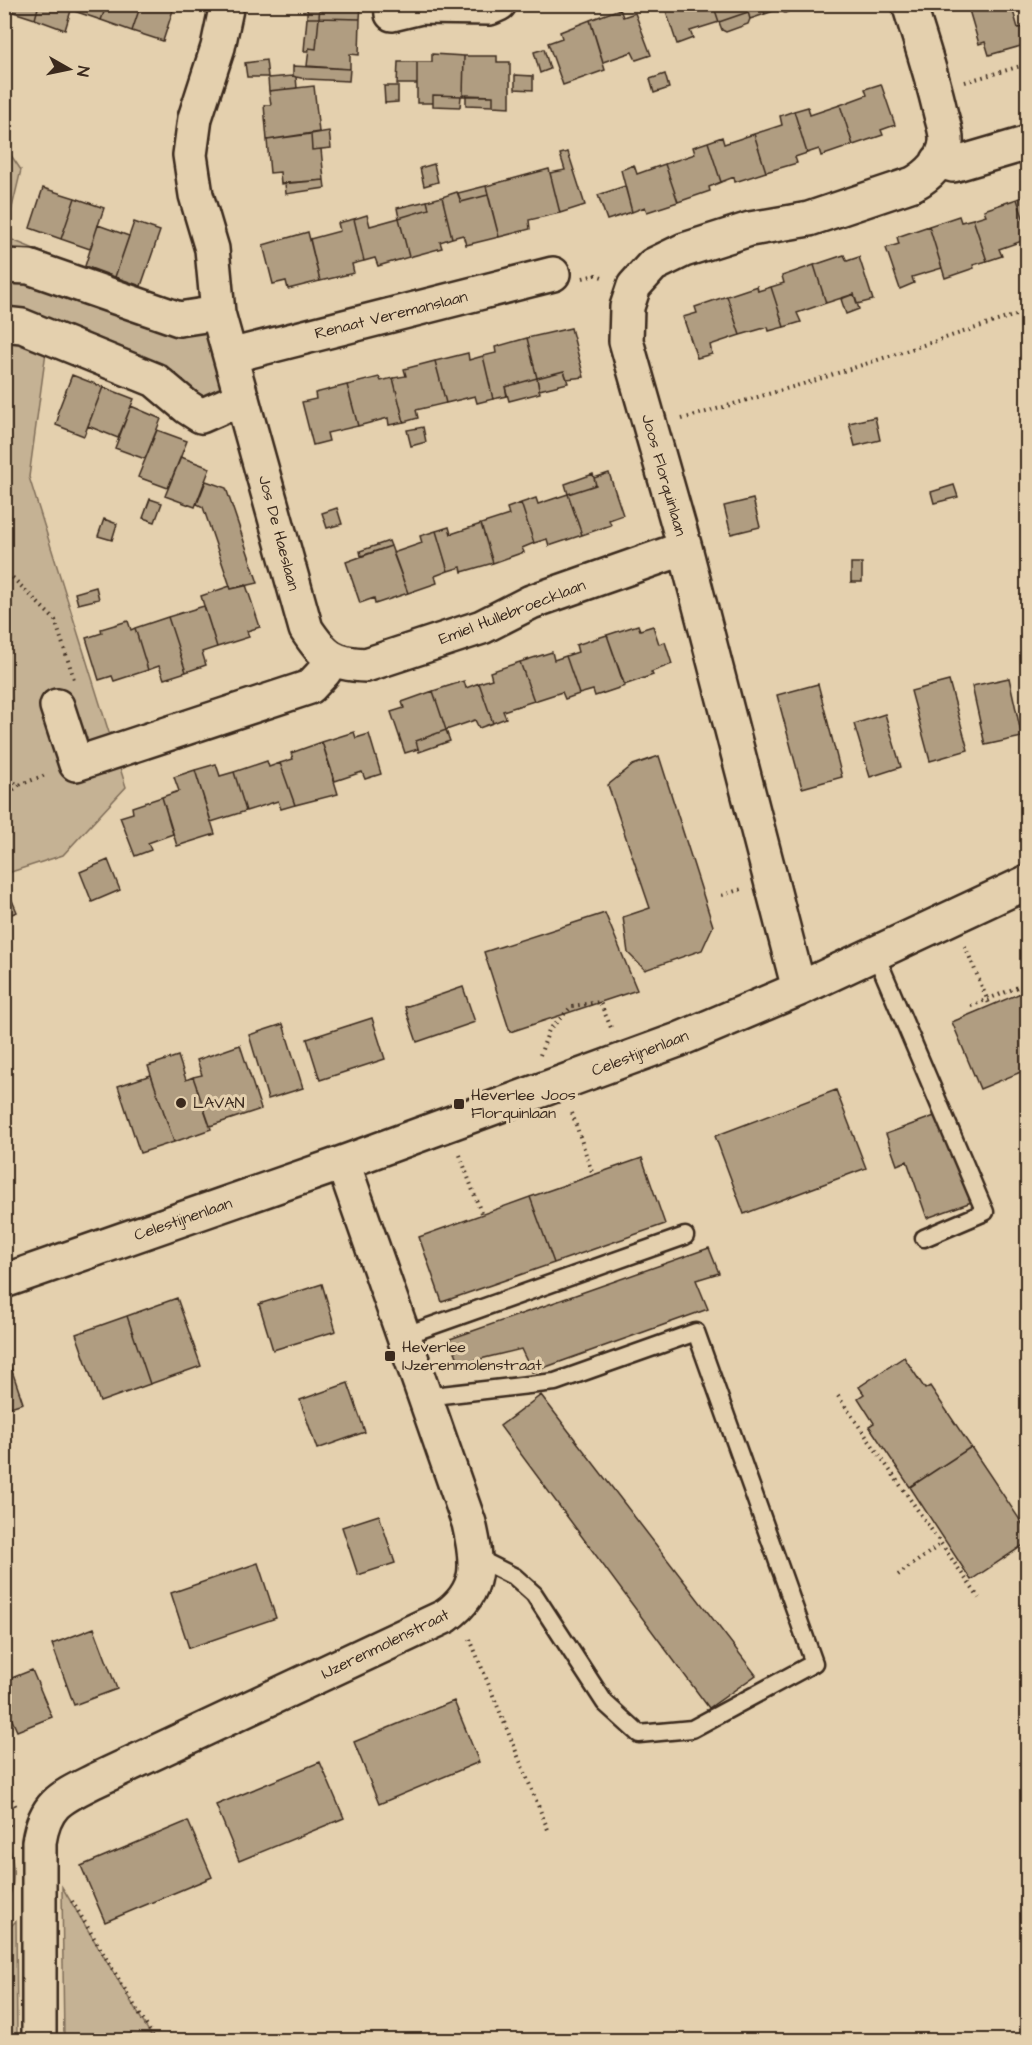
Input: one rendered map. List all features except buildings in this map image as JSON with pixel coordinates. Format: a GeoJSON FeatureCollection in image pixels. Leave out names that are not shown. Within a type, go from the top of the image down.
{"type":"FeatureCollection","features":[{"type":"Feature","properties":{"kind":"street","name":"Jos De Haeslaan"},"geometry":{"type":"LineString","coordinates":[[227,4],[218,48],[195,118],[190,155],[196,195],[212,249],[218,313],[306,629],[332,659]]}},
{"type":"Feature","properties":{"kind":"street"},"geometry":{"type":"LineString","coordinates":[[391,4],[392,14],[421,7],[490,8],[499,4]]}},
{"type":"Feature","properties":{"kind":"street"},"geometry":{"type":"LineString","coordinates":[[909,4],[935,90],[946,143],[938,161],[952,165],[1028,143]]}},
{"type":"Feature","properties":{"kind":"street","name":"Joos Florquinlaan"},"geometry":{"type":"LineString","coordinates":[[799,988],[685,548],[626,341],[627,307],[634,286],[653,265],[684,250],[750,229],[808,219],[902,188],[925,178],[938,161]]}},
{"type":"Feature","properties":{"kind":"street"},"geometry":{"type":"LineString","coordinates":[[4,266],[28,267],[179,319],[218,313]]}},
{"type":"Feature","properties":{"kind":"street","name":"Renaat Veremanslaan"},"geometry":{"type":"LineString","coordinates":[[230,356],[553,274]]}},
{"type":"Feature","properties":{"kind":"street"},"geometry":{"type":"LineString","coordinates":[[4,324],[22,326],[155,380],[201,416],[242,398]]}},
{"type":"Feature","properties":{"kind":"street","name":"Emiel Hullebroecklaan"},"geometry":{"type":"LineString","coordinates":[[332,659],[348,664],[366,665],[482,627],[531,602],[685,548]]}},
{"type":"Feature","properties":{"kind":"street"},"geometry":{"type":"LineString","coordinates":[[67,697],[64,768],[310,687],[332,659]]}},
{"type":"Feature","properties":{"kind":"street","name":"Celestijnenlaan"},"geometry":{"type":"LineString","coordinates":[[4,1281],[448,1124],[550,1073],[678,1040],[799,988],[1028,882]]}},
{"type":"Feature","properties":{"kind":"street","name":"IJzerenmolenstraat"},"geometry":{"type":"LineString","coordinates":[[39,2040],[39,1842],[41,1828],[54,1805],[63,1797],[446,1616],[467,1597],[473,1584],[475,1557],[469,1523],[343,1163]]}},
{"type":"Feature","properties":{"kind":"lane"},"geometry":{"type":"LineString","coordinates":[[875,953],[985,1212],[924,1238]]}},
{"type":"Feature","properties":{"kind":"lane"},"geometry":{"type":"LineString","coordinates":[[403,1336],[685,1236]]}},
{"type":"Feature","properties":{"kind":"lane"},"geometry":{"type":"LineString","coordinates":[[424,1397],[555,1382],[696,1332],[814,1663],[692,1729],[639,1734],[605,1703],[534,1594],[514,1576],[475,1557]]}},
{"type":"Feature","properties":{"kind":"path"},"geometry":{"type":"LineString","coordinates":[[935,90],[1028,64]]}},
{"type":"Feature","properties":{"kind":"path"},"geometry":{"type":"LineString","coordinates":[[553,274],[562,281],[596,275],[634,286]]}},
{"type":"Feature","properties":{"kind":"path"},"geometry":{"type":"LineString","coordinates":[[651,431],[682,419],[813,381],[1028,311]]}},
{"type":"Feature","properties":{"kind":"path"},"geometry":{"type":"LineString","coordinates":[[4,569],[55,620],[67,697]]}},
{"type":"Feature","properties":{"kind":"path"},"geometry":{"type":"LineString","coordinates":[[4,797],[19,785],[64,768]]}},
{"type":"Feature","properties":{"kind":"path"},"geometry":{"type":"LineString","coordinates":[[4,777],[19,785]]}},
{"type":"Feature","properties":{"kind":"path"},"geometry":{"type":"LineString","coordinates":[[722,895],[751,886]]}},
{"type":"Feature","properties":{"kind":"path"},"geometry":{"type":"LineString","coordinates":[[952,916],[990,1006]]}},
{"type":"Feature","properties":{"kind":"path"},"geometry":{"type":"LineString","coordinates":[[971,1006],[1028,983]]}},
{"type":"Feature","properties":{"kind":"path"},"geometry":{"type":"LineString","coordinates":[[593,1175],[550,1073],[549,1030],[572,1006],[600,1002],[615,1036]]}},
{"type":"Feature","properties":{"kind":"path"},"geometry":{"type":"LineString","coordinates":[[448,1124],[481,1213]]}},
{"type":"Feature","properties":{"kind":"path"},"geometry":{"type":"LineString","coordinates":[[838,1396],[979,1598]]}},
{"type":"Feature","properties":{"kind":"path"},"geometry":{"type":"LineString","coordinates":[[898,1575],[941,1545]]}},
{"type":"Feature","properties":{"kind":"path"},"geometry":{"type":"LineString","coordinates":[[458,1607],[549,1832]]}},
{"type":"Feature","properties":{"kind":"path"},"geometry":{"type":"LineString","coordinates":[[68,1893],[154,2040]]}},
{"type":"Feature","properties":{"kind":"shaded area"},"geometry":{"type":"Polygon","coordinates":[[[4,145],[21,170],[5,237],[200,317],[242,398],[201,416],[48,337],[29,477],[126,787],[63,855],[5,874],[4,145]]]}},
{"type":"Feature","properties":{"kind":"shaded area"},"geometry":{"type":"Polygon","coordinates":[[[4,1831],[13,1868],[12,1888],[5,1904],[4,1831]]]}},
{"type":"Feature","properties":{"kind":"shaded area"},"geometry":{"type":"Polygon","coordinates":[[[62,1887],[154,2040],[64,2040],[62,1887]]]}},
{"type":"Feature","properties":{"kind":"shaded area"},"geometry":{"type":"Polygon","coordinates":[[[16,1921],[17,2040],[5,2040],[5,1932],[16,1921]]]}},
{"type":"Feature","properties":{"kind":"place","name":"LAVAN"},"geometry":{"type":"Point","coordinates":[181,1103]}},
{"type":"Feature","properties":{"kind":"place","name":"Heverlee Joos Florquinlaan"},"geometry":{"type":"Point","coordinates":[459,1104]}},
{"type":"Feature","properties":{"kind":"place","name":"Heverlee IJzerenmolenstraat"},"geometry":{"type":"Point","coordinates":[390,1356]}}]}
